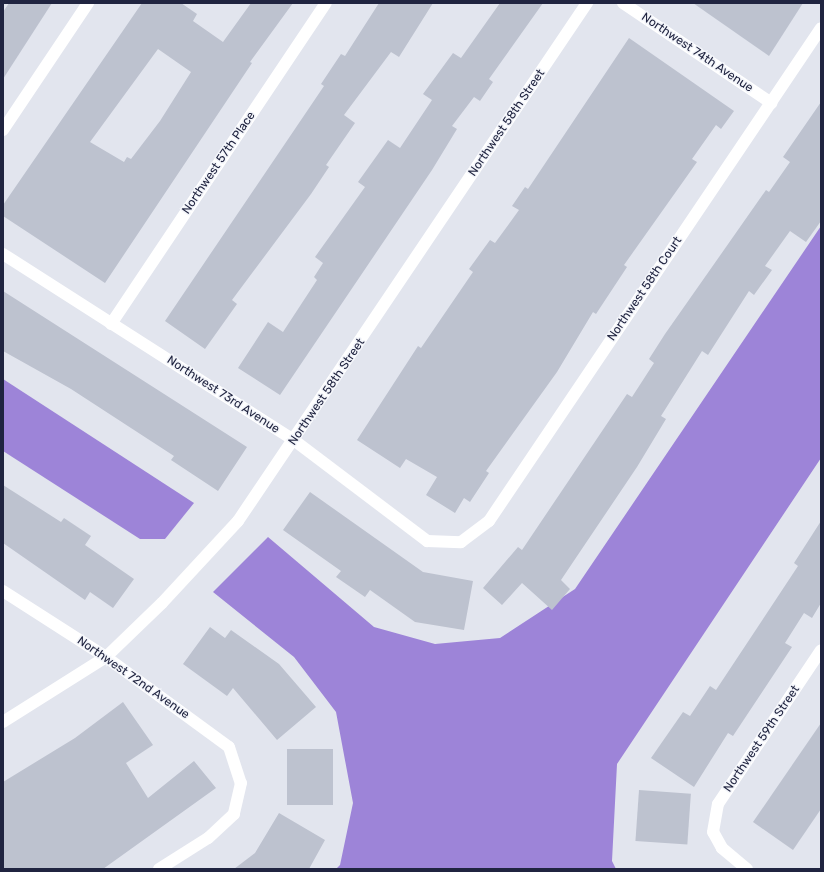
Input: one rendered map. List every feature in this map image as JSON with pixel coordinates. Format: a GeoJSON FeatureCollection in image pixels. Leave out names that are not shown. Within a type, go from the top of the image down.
{"type":"FeatureCollection","features":[{"type":"Feature","properties":{"kind":"street"},"geometry":{"type":"LineString","coordinates":[[3,130],[88,3]]}},
{"type":"Feature","properties":{"kind":"street","name":"Northwest 57th Place"},"geometry":{"type":"LineString","coordinates":[[111,324],[326,3]]}},
{"type":"Feature","properties":{"kind":"street","name":"Northwest 58th Street"},"geometry":{"type":"LineString","coordinates":[[3,722],[106,657],[162,603],[238,521],[587,3]]}},
{"type":"Feature","properties":{"kind":"street","name":"Northwest 74th Avenue"},"geometry":{"type":"LineString","coordinates":[[623,3],[771,103]]}},
{"type":"Feature","properties":{"kind":"street","name":"Northwest 58th Court"},"geometry":{"type":"LineString","coordinates":[[461,542],[489,521],[821,28]]}},
{"type":"Feature","properties":{"kind":"street","name":"Northwest 73rd Avenue"},"geometry":{"type":"LineString","coordinates":[[3,254],[294,440],[427,542],[461,542]]}},
{"type":"Feature","properties":{"kind":"street","name":"Northwest 72nd Avenue"},"geometry":{"type":"LineString","coordinates":[[3,591],[106,657],[229,747],[241,783],[234,814],[208,838],[159,869]]}},
{"type":"Feature","properties":{"kind":"street","name":"Northwest 59th Street"},"geometry":{"type":"LineString","coordinates":[[747,869],[722,848],[713,832],[718,804],[821,650]]}},
{"type":"Feature","properties":{"kind":"shaded area"},"geometry":{"type":"Polygon","coordinates":[[[821,226],[821,458],[617,764],[612,861],[616,869],[336,869],[340,865],[353,803],[336,712],[294,657],[213,592],[268,537],[374,627],[435,644],[500,638],[575,589],[821,226]]]}},
{"type":"Feature","properties":{"kind":"shaded area"},"geometry":{"type":"Polygon","coordinates":[[[3,379],[194,503],[165,539],[140,539],[3,451],[3,379]]]}},
{"type":"Feature","properties":{"kind":"building"},"geometry":{"type":"Polygon","coordinates":[[[9,3],[52,3],[3,79],[3,12],[9,3]]]}},
{"type":"Feature","properties":{"kind":"building"},"geometry":{"type":"Polygon","coordinates":[[[142,3],[181,3],[197,14],[193,21],[223,42],[251,3],[293,3],[250,62],[252,63],[105,283],[3,216],[3,205],[142,3]],[[158,49],[90,142],[124,162],[127,157],[131,159],[160,121],[191,72],[158,49]]]}},
{"type":"Feature","properties":{"kind":"building"},"geometry":{"type":"Polygon","coordinates":[[[379,3],[433,3],[399,57],[391,52],[344,115],[355,123],[326,165],[329,167],[311,194],[232,300],[237,304],[205,349],[165,321],[324,86],[321,84],[341,54],[345,56],[379,3]]]}},
{"type":"Feature","properties":{"kind":"building"},"geometry":{"type":"Polygon","coordinates":[[[500,3],[543,3],[489,79],[493,82],[480,101],[474,97],[452,126],[457,129],[432,170],[280,395],[238,368],[268,322],[283,332],[317,280],[314,277],[323,263],[315,257],[365,187],[358,182],[388,140],[400,148],[432,100],[423,94],[453,53],[461,58],[500,3]]]}},
{"type":"Feature","properties":{"kind":"building"},"geometry":{"type":"Polygon","coordinates":[[[693,3],[803,3],[769,56],[693,3]]]}},
{"type":"Feature","properties":{"kind":"building"},"geometry":{"type":"Polygon","coordinates":[[[629,38],[734,111],[721,129],[716,125],[692,159],[697,162],[624,265],[627,267],[596,314],[593,312],[557,372],[486,471],[489,473],[470,502],[464,498],[455,513],[426,495],[437,477],[406,459],[400,468],[357,440],[418,346],[421,348],[473,272],[469,269],[490,240],[495,243],[519,210],[512,206],[525,187],[528,189],[629,38]]]}},
{"type":"Feature","properties":{"kind":"building"},"geometry":{"type":"Polygon","coordinates":[[[821,102],[821,221],[806,242],[790,231],[765,266],[772,270],[754,295],[749,291],[708,355],[702,351],[661,416],[666,419],[637,467],[561,580],[570,589],[552,610],[522,583],[502,605],[483,588],[518,547],[522,550],[627,394],[632,397],[654,363],[649,359],[665,334],[766,190],[769,192],[790,162],[783,157],[821,102]]]}},
{"type":"Feature","properties":{"kind":"building"},"geometry":{"type":"Polygon","coordinates":[[[3,291],[247,447],[218,491],[171,460],[174,456],[71,389],[3,351],[3,291]]]}},
{"type":"Feature","properties":{"kind":"building"},"geometry":{"type":"Polygon","coordinates":[[[3,485],[61,522],[64,518],[91,536],[85,545],[134,579],[113,608],[90,592],[85,600],[3,543],[3,485]]]}},
{"type":"Feature","properties":{"kind":"building"},"geometry":{"type":"Polygon","coordinates":[[[310,492],[423,572],[473,581],[464,630],[415,622],[370,590],[365,597],[336,577],[341,571],[283,530],[310,492]]]}},
{"type":"Feature","properties":{"kind":"building"},"geometry":{"type":"Polygon","coordinates":[[[821,521],[821,603],[812,618],[804,613],[785,643],[792,647],[733,736],[728,733],[694,787],[651,758],[683,712],[690,716],[710,686],[716,690],[798,566],[794,563],[821,521]]]}},
{"type":"Feature","properties":{"kind":"building"},"geometry":{"type":"Polygon","coordinates":[[[210,627],[225,638],[231,630],[279,664],[316,707],[277,740],[233,688],[227,696],[183,664],[210,627]]]}},
{"type":"Feature","properties":{"kind":"building"},"geometry":{"type":"Polygon","coordinates":[[[123,702],[153,745],[126,763],[148,798],[194,761],[216,788],[103,869],[3,869],[3,782],[75,738],[123,702]]]}},
{"type":"Feature","properties":{"kind":"building"},"geometry":{"type":"Polygon","coordinates":[[[821,723],[821,809],[793,850],[753,822],[821,723]]]}},
{"type":"Feature","properties":{"kind":"building"},"geometry":{"type":"Polygon","coordinates":[[[287,749],[333,749],[333,805],[287,805],[287,749]]]}},
{"type":"Feature","properties":{"kind":"building"},"geometry":{"type":"Polygon","coordinates":[[[639,790],[691,794],[687,845],[635,841],[639,790]]]}},
{"type":"Feature","properties":{"kind":"building"},"geometry":{"type":"Polygon","coordinates":[[[279,813],[325,840],[309,869],[234,869],[255,853],[279,813]]]}}]}
